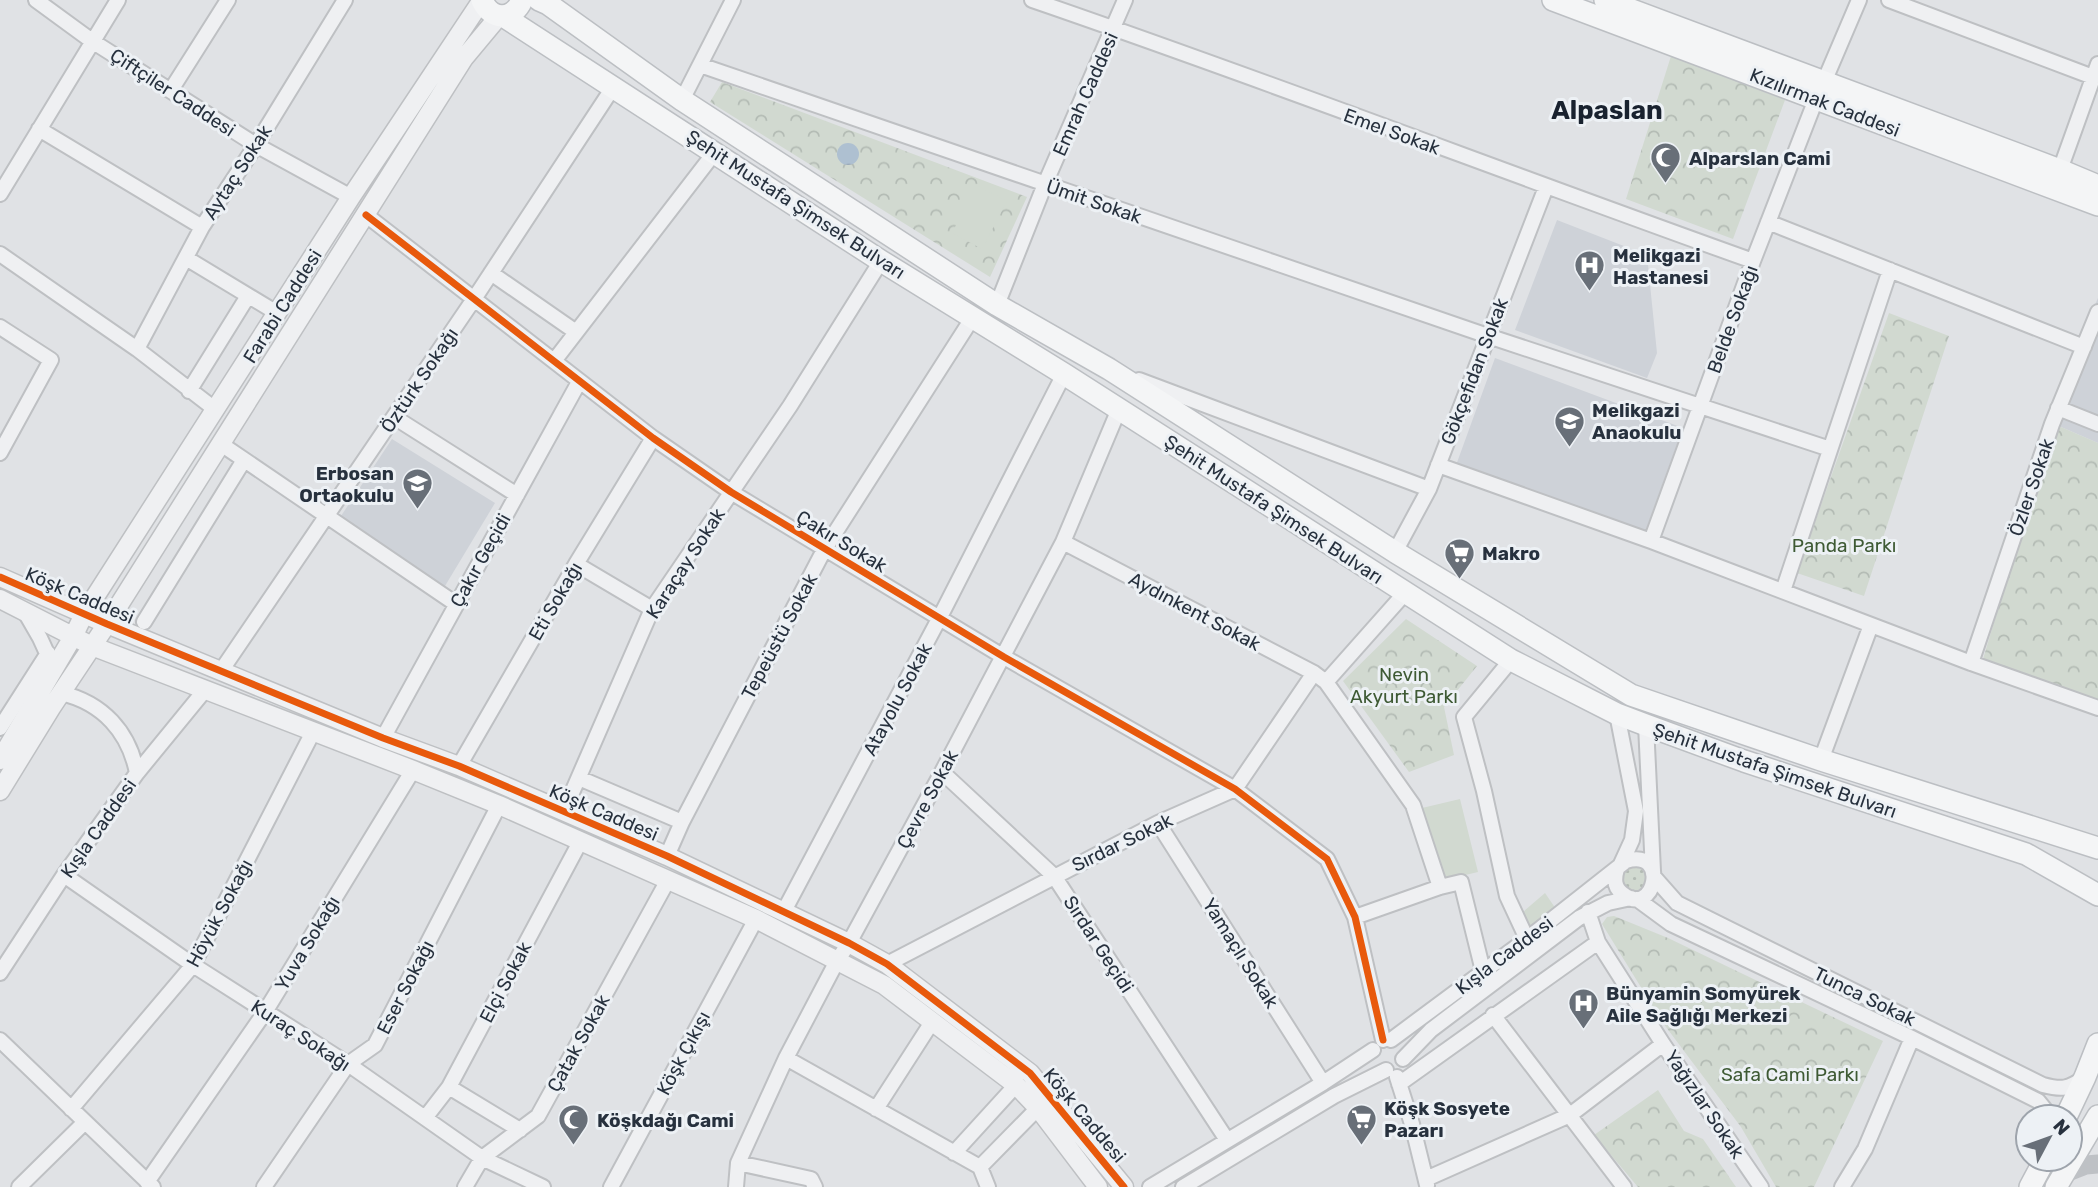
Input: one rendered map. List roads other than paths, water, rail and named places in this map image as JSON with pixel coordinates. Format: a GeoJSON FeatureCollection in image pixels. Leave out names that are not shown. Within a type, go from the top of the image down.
{"type":"FeatureCollection","features":[{"type":"Feature","properties":{"kind":"main road","name":"Şehit Mustafa Şimsek Bulvarı"},"geometry":{"type":"LineString","coordinates":[[482,0],[488,10],[614,86],[881,261],[1065,374],[1511,660],[1617,714],[1646,725],[1744,761],[2026,854],[2098,895]]}},
{"type":"Feature","properties":{"kind":"main road"},"geometry":{"type":"LineString","coordinates":[[501,16],[515,11],[522,0]]}},
{"type":"Feature","properties":{"kind":"main road","name":"Şehit Mustafa Şimsek Bulvarı"},"geometry":{"type":"LineString","coordinates":[[539,0],[682,100],[997,305],[1109,369],[1395,552],[1631,695],[1821,760],[2098,848]]}},
{"type":"Feature","properties":{"kind":"main road","name":"Kızılırmak Caddesi"},"geometry":{"type":"LineString","coordinates":[[1553,0],[2060,170],[2098,186]]}},
{"type":"Feature","properties":{"kind":"main road","name":"Kızılırmak Caddesi"},"geometry":{"type":"LineString","coordinates":[[1605,0],[2098,205]]}},
{"type":"Feature","properties":{"kind":"main road"},"geometry":{"type":"LineString","coordinates":[[2073,1103],[2098,1044]]}},
{"type":"Feature","properties":{"kind":"main road"},"geometry":{"type":"LineString","coordinates":[[2060,1180],[2098,1119]]}},
{"type":"Feature","properties":{"kind":"main road"},"geometry":{"type":"LineString","coordinates":[[2060,1180],[2086,1165],[2098,1164]]}},
{"type":"Feature","properties":{"kind":"street","name":"Çiftçiler Caddesi"},"geometry":{"type":"LineString","coordinates":[[36,0],[92,41],[256,145],[351,197]]}},
{"type":"Feature","properties":{"kind":"street"},"geometry":{"type":"LineString","coordinates":[[0,194],[118,0]]}},
{"type":"Feature","properties":{"kind":"street"},"geometry":{"type":"LineString","coordinates":[[171,90],[228,0]]}},
{"type":"Feature","properties":{"kind":"street","name":"Aytaç Sokak"},"geometry":{"type":"LineString","coordinates":[[137,349],[202,227],[345,0]]}},
{"type":"Feature","properties":{"kind":"street","name":"Farabi Caddesi"},"geometry":{"type":"LineString","coordinates":[[0,760],[51,661],[74,635],[84,614],[351,197],[482,0]]}},
{"type":"Feature","properties":{"kind":"street"},"geometry":{"type":"LineString","coordinates":[[682,100],[733,0]]}},
{"type":"Feature","properties":{"kind":"street","name":"Emel Sokak"},"geometry":{"type":"LineString","coordinates":[[1032,0],[1753,261]]}},
{"type":"Feature","properties":{"kind":"street","name":"Emrah Caddesi"},"geometry":{"type":"LineString","coordinates":[[997,305],[1045,184],[1125,0]]}},
{"type":"Feature","properties":{"kind":"street","name":"Belde Sokağı"},"geometry":{"type":"LineString","coordinates":[[1651,541],[1753,261],[1820,90],[1859,0]]}},
{"type":"Feature","properties":{"kind":"street"},"geometry":{"type":"LineString","coordinates":[[1889,0],[2096,70],[2060,170]]}},
{"type":"Feature","properties":{"kind":"street","name":"Farabi Caddesi"},"geometry":{"type":"LineString","coordinates":[[0,791],[464,58],[501,16]]}},
{"type":"Feature","properties":{"kind":"street","name":"Ümit Sokak"},"geometry":{"type":"LineString","coordinates":[[700,65],[1488,336],[1830,449]]}},
{"type":"Feature","properties":{"kind":"street","name":"Öztürk Sokağı"},"geometry":{"type":"LineString","coordinates":[[221,671],[474,299],[614,86]]}},
{"type":"Feature","properties":{"kind":"street"},"geometry":{"type":"LineString","coordinates":[[39,129],[202,227]]}},
{"type":"Feature","properties":{"kind":"street"},"geometry":{"type":"LineString","coordinates":[[554,361],[715,152]]}},
{"type":"Feature","properties":{"kind":"street","name":"Gökçefidan Sokak"},"geometry":{"type":"LineString","coordinates":[[1395,552],[1429,489],[1546,187]]}},
{"type":"Feature","properties":{"kind":"street","name":"Çakır Sokak"},"geometry":{"type":"LineString","coordinates":[[366,215],[579,382],[731,492],[1004,657],[1235,789],[1327,859],[1355,917]]}},
{"type":"Feature","properties":{"kind":"street"},"geometry":{"type":"LineString","coordinates":[[1768,222],[2084,347]]}},
{"type":"Feature","properties":{"kind":"street"},"geometry":{"type":"LineString","coordinates":[[0,254],[137,349],[216,410]]}},
{"type":"Feature","properties":{"kind":"street"},"geometry":{"type":"LineString","coordinates":[[186,258],[277,313]]}},
{"type":"Feature","properties":{"kind":"street","name":"Karaçay Sokak"},"geometry":{"type":"LineString","coordinates":[[564,811],[652,609],[790,406],[881,261]]}},
{"type":"Feature","properties":{"kind":"street"},"geometry":{"type":"LineString","coordinates":[[1783,591],[1889,270]]}},
{"type":"Feature","properties":{"kind":"street"},"geometry":{"type":"LineString","coordinates":[[491,273],[576,332]]}},
{"type":"Feature","properties":{"kind":"street"},"geometry":{"type":"LineString","coordinates":[[189,391],[248,296]]}},
{"type":"Feature","properties":{"kind":"street","name":"Özler Sokak"},"geometry":{"type":"LineString","coordinates":[[1971,663],[2058,408],[2098,312]]}},
{"type":"Feature","properties":{"kind":"street","name":"Tepeüstü Sokak"},"geometry":{"type":"LineString","coordinates":[[667,856],[682,822],[824,550],[973,317]]}},
{"type":"Feature","properties":{"kind":"street"},"geometry":{"type":"LineString","coordinates":[[0,327],[51,360],[0,453]]}},
{"type":"Feature","properties":{"kind":"street"},"geometry":{"type":"LineString","coordinates":[[1109,369],[1429,489]]}},
{"type":"Feature","properties":{"kind":"street","name":"Atayolu Sokak"},"geometry":{"type":"LineString","coordinates":[[784,911],[1065,374]]}},
{"type":"Feature","properties":{"kind":"street","name":"Çakır Geçidi"},"geometry":{"type":"LineString","coordinates":[[383,738],[579,382]]}},
{"type":"Feature","properties":{"kind":"street"},"geometry":{"type":"LineString","coordinates":[[2058,408],[2098,424]]}},
{"type":"Feature","properties":{"kind":"street","name":"Çevre Sokak"},"geometry":{"type":"LineString","coordinates":[[736,1187],[738,1163],[786,1058],[1004,657],[1063,542],[1119,409]]}},
{"type":"Feature","properties":{"kind":"street"},"geometry":{"type":"LineString","coordinates":[[394,416],[516,495]]}},
{"type":"Feature","properties":{"kind":"street","name":"Eti Sokağı"},"geometry":{"type":"LineString","coordinates":[[459,766],[576,564],[653,438]]}},
{"type":"Feature","properties":{"kind":"street"},"geometry":{"type":"LineString","coordinates":[[221,444],[456,604]]}},
{"type":"Feature","properties":{"kind":"street"},"geometry":{"type":"LineString","coordinates":[[144,622],[244,460]]}},
{"type":"Feature","properties":{"kind":"street"},"geometry":{"type":"LineString","coordinates":[[1438,465],[1651,541],[1971,663],[2098,708]]}},
{"type":"Feature","properties":{"kind":"street","name":"Aydınkent Sokak"},"geometry":{"type":"LineString","coordinates":[[1063,542],[1320,678]]}},
{"type":"Feature","properties":{"kind":"street"},"geometry":{"type":"LineString","coordinates":[[576,564],[652,609]]}},
{"type":"Feature","properties":{"kind":"street","name":"Köşk Caddesi"},"geometry":{"type":"LineString","coordinates":[[0,577],[107,624],[564,811],[667,856],[849,943],[887,964],[1030,1073],[1124,1187]]}},
{"type":"Feature","properties":{"kind":"street"},"geometry":{"type":"LineString","coordinates":[[1235,789],[1320,678],[1405,593]]}},
{"type":"Feature","properties":{"kind":"street","name":"Köşk Caddesi"},"geometry":{"type":"LineString","coordinates":[[0,599],[92,646],[413,769],[499,805],[756,919],[884,985],[1016,1085],[1038,1108],[1098,1187]]}},
{"type":"Feature","properties":{"kind":"street"},"geometry":{"type":"LineString","coordinates":[[0,728],[51,661],[24,611]]}},
{"type":"Feature","properties":{"kind":"street"},"geometry":{"type":"LineString","coordinates":[[1821,760],[1871,625]]}},
{"type":"Feature","properties":{"kind":"street"},"geometry":{"type":"LineString","coordinates":[[1511,660],[1464,717],[1507,896],[1527,939]]}},
{"type":"Feature","properties":{"kind":"street"},"geometry":{"type":"LineString","coordinates":[[1320,678],[1413,805],[1440,887]]}},
{"type":"Feature","properties":{"kind":"street","name":"Kışla Caddesi"},"geometry":{"type":"LineString","coordinates":[[0,973],[64,875],[137,773],[205,690]]}},
{"type":"Feature","properties":{"kind":"street"},"geometry":{"type":"LineString","coordinates":[[61,693],[90,704],[109,717],[131,749],[137,773]]}},
{"type":"Feature","properties":{"kind":"street"},"geometry":{"type":"LineString","coordinates":[[1617,714],[1636,811],[1632,840],[1615,881],[1625,896],[1634,899],[1648,894],[1652,889],[1654,874],[1646,725]]}},
{"type":"Feature","properties":{"kind":"street","name":"Höyük Sokağı"},"geometry":{"type":"LineString","coordinates":[[71,1109],[193,965],[313,732]]}},
{"type":"Feature","properties":{"kind":"street","name":"Yuva Sokağı"},"geometry":{"type":"LineString","coordinates":[[150,1185],[265,1012],[413,769]]}},
{"type":"Feature","properties":{"kind":"street","name":"Sırdar Geçidi"},"geometry":{"type":"LineString","coordinates":[[942,772],[1055,876],[1227,1140]]}},
{"type":"Feature","properties":{"kind":"street"},"geometry":{"type":"LineString","coordinates":[[579,778],[682,822]]}},
{"type":"Feature","properties":{"kind":"street","name":"Sırdar Sokak"},"geometry":{"type":"LineString","coordinates":[[887,964],[1158,823],[1235,789]]}},
{"type":"Feature","properties":{"kind":"street","name":"Eser Sokağı"},"geometry":{"type":"LineString","coordinates":[[264,1187],[348,1064],[375,1045],[499,805]]}},
{"type":"Feature","properties":{"kind":"street","name":"Yamaçlı Sokak"},"geometry":{"type":"LineString","coordinates":[[1158,823],[1323,1083]]}},
{"type":"Feature","properties":{"kind":"street","name":"Elçi Sokak"},"geometry":{"type":"LineString","coordinates":[[425,1118],[449,1087],[580,842]]}},
{"type":"Feature","properties":{"kind":"street"},"geometry":{"type":"LineString","coordinates":[[1619,867],[1632,859],[1639,859],[1654,874]]}},
{"type":"Feature","properties":{"kind":"street","name":"Kışla Caddesi"},"geometry":{"type":"LineString","coordinates":[[1150,1187],[1323,1083],[1382,1043],[1527,939],[1619,867]]}},
{"type":"Feature","properties":{"kind":"street","name":"Tunca Sokak"},"geometry":{"type":"LineString","coordinates":[[1654,874],[1677,903],[2043,1084],[2060,1089],[2074,1085],[2085,1077]]}},
{"type":"Feature","properties":{"kind":"street","name":"Kuraç Sokağı"},"geometry":{"type":"LineString","coordinates":[[64,875],[193,965],[348,1064],[482,1158],[543,1187]]}},
{"type":"Feature","properties":{"kind":"street","name":"Çatak Sokak"},"geometry":{"type":"LineString","coordinates":[[465,1187],[482,1158],[538,1116],[668,880]]}},
{"type":"Feature","properties":{"kind":"street"},"geometry":{"type":"LineString","coordinates":[[1394,1066],[1378,1067],[1373,1058],[1382,1043],[1355,917],[1461,882],[1483,971]]}},
{"type":"Feature","properties":{"kind":"street","name":"Kışla Caddesi"},"geometry":{"type":"LineString","coordinates":[[1183,1187],[1334,1096],[1394,1066],[1432,1030],[1588,912],[1608,903],[1634,899]]}},
{"type":"Feature","properties":{"kind":"street","name":"Tunca Sokak"},"geometry":{"type":"LineString","coordinates":[[1634,899],[1671,924],[1912,1038],[2040,1103]]}},
{"type":"Feature","properties":{"kind":"street","name":"Yağızlar Sokak"},"geometry":{"type":"LineString","coordinates":[[1588,912],[1598,942],[1663,1044],[1761,1187]]}},
{"type":"Feature","properties":{"kind":"street","name":"Köşk Çıkışı"},"geometry":{"type":"LineString","coordinates":[[611,1187],[756,919]]}},
{"type":"Feature","properties":{"kind":"street"},"geometry":{"type":"LineString","coordinates":[[1399,1084],[1598,942]]}},
{"type":"Feature","properties":{"kind":"street"},"geometry":{"type":"LineString","coordinates":[[1493,1016],[1623,1187]]}},
{"type":"Feature","properties":{"kind":"street"},"geometry":{"type":"LineString","coordinates":[[876,1109],[932,1022]]}},
{"type":"Feature","properties":{"kind":"street"},"geometry":{"type":"LineString","coordinates":[[1842,1187],[1864,1149],[1912,1038]]}},
{"type":"Feature","properties":{"kind":"street"},"geometry":{"type":"LineString","coordinates":[[0,1040],[150,1185]]}},
{"type":"Feature","properties":{"kind":"street"},"geometry":{"type":"LineString","coordinates":[[1382,1043],[1396,1042],[1402,1048],[1394,1066],[1427,1183],[1570,1115],[1663,1044]]}},
{"type":"Feature","properties":{"kind":"street"},"geometry":{"type":"LineString","coordinates":[[786,1058],[980,1167],[988,1187]]}},
{"type":"Feature","properties":{"kind":"street"},"geometry":{"type":"LineString","coordinates":[[954,1153],[1016,1085]]}},
{"type":"Feature","properties":{"kind":"street"},"geometry":{"type":"LineString","coordinates":[[449,1087],[520,1130]]}},
{"type":"Feature","properties":{"kind":"street"},"geometry":{"type":"LineString","coordinates":[[980,1167],[1038,1108]]}},
{"type":"Feature","properties":{"kind":"street"},"geometry":{"type":"LineString","coordinates":[[19,1187],[85,1122]]}},
{"type":"Feature","properties":{"kind":"street"},"geometry":{"type":"LineString","coordinates":[[738,1163],[811,1179],[815,1187]]}},
{"type":"Feature","properties":{"kind":"water"},"geometry":{"type":"Polygon","coordinates":[[[848,143],[858,150],[859,154],[852,164],[848,165],[838,158],[837,154],[844,144],[848,143]]]}},
{"type":"Feature","properties":{"kind":"place","name":"Alparslan Cami"},"geometry":{"type":"Point","coordinates":[1666,185]}},
{"type":"Feature","properties":{"kind":"place","name":"Melikgazi Hastanesi"},"geometry":{"type":"Point","coordinates":[1590,293]}},
{"type":"Feature","properties":{"kind":"place","name":"Melikgazi Anaokulu"},"geometry":{"type":"Point","coordinates":[1569,448]}},
{"type":"Feature","properties":{"kind":"place","name":"Erbosan Ortaokulu"},"geometry":{"type":"Point","coordinates":[417,511]}},
{"type":"Feature","properties":{"kind":"place","name":"Makro"},"geometry":{"type":"Point","coordinates":[1459,580]}},
{"type":"Feature","properties":{"kind":"place","name":"Bünyamin Somyürek Aile Sağlığı Merkezi"},"geometry":{"type":"Point","coordinates":[1583,1031]}},
{"type":"Feature","properties":{"kind":"place","name":"Köşk Sosyete Pazarı"},"geometry":{"type":"Point","coordinates":[1361,1146]}},
{"type":"Feature","properties":{"kind":"place","name":"Köşkdağı Cami"},"geometry":{"type":"Point","coordinates":[574,1147]}},
{"type":"Feature","properties":{"kind":"district","name":"Alpaslan"},"geometry":{"type":"Point","coordinates":[1607,110]}},
{"type":"Feature","properties":{"kind":"park label","name":"Panda Parkı"},"geometry":{"type":"Point","coordinates":[1844,545]}},
{"type":"Feature","properties":{"kind":"park label","name":"Nevin Akyurt Parkı"},"geometry":{"type":"Point","coordinates":[1404,685]}},
{"type":"Feature","properties":{"kind":"park label","name":"Safa Cami Parkı"},"geometry":{"type":"Point","coordinates":[1790,1074]}}]}
